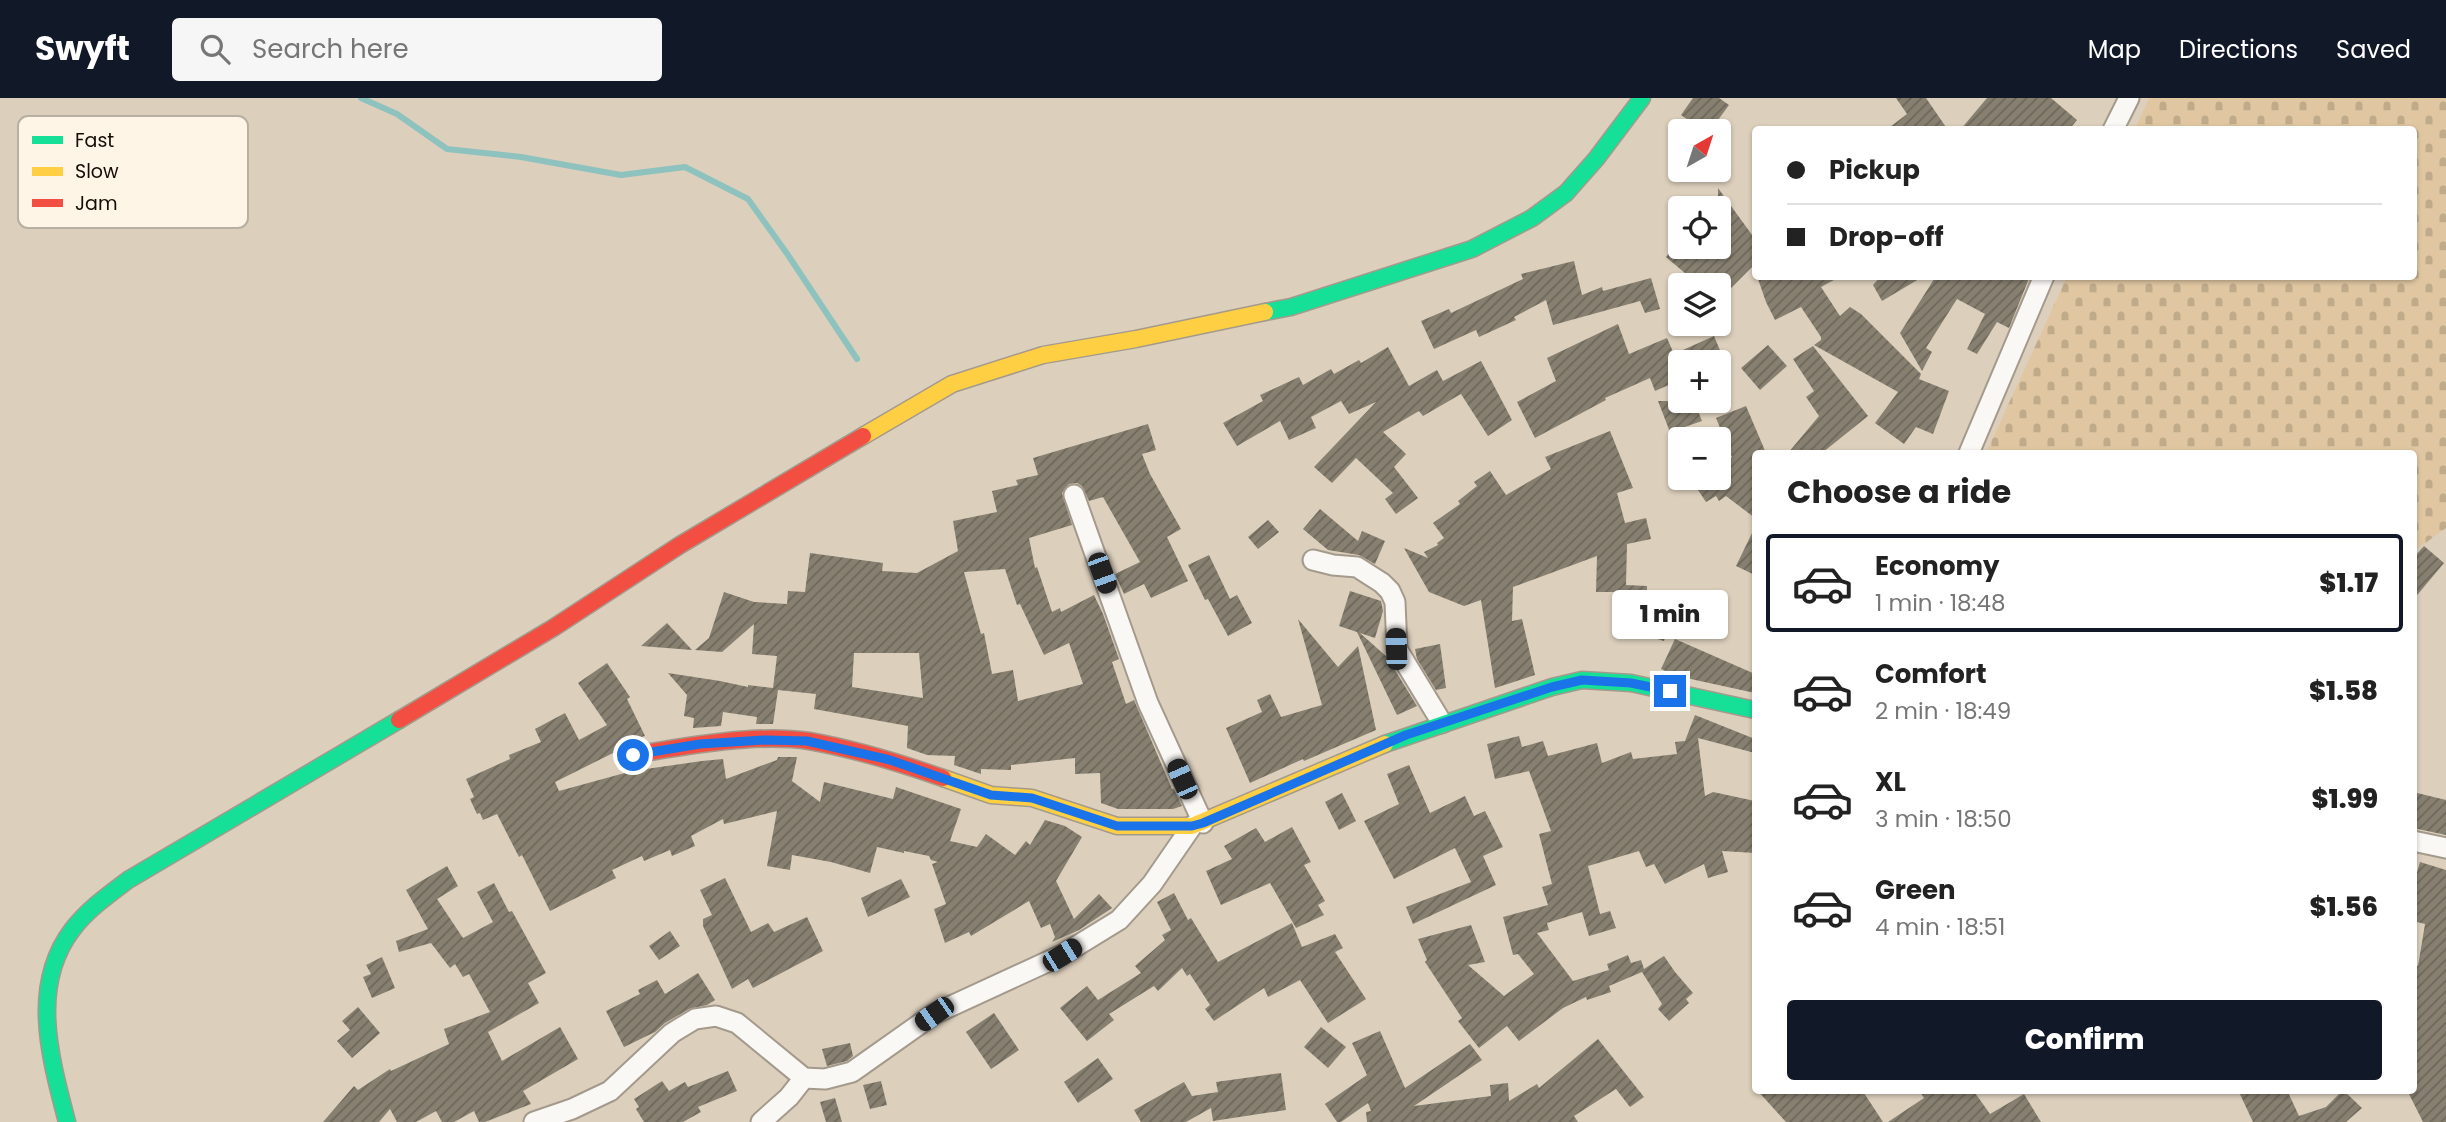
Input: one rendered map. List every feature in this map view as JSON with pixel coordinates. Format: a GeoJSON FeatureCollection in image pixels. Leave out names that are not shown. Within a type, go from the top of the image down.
{"type":"FeatureCollection","features":[{"type":"Feature","properties":{"kind":"street"},"geometry":{"type":"LineString","coordinates":[[66,1122],[50,1054],[46,1007],[52,967],[66,938],[93,907],[128,880],[553,628],[680,545],[951,384],[1043,355],[1291,307],[1472,249],[1532,218],[1566,193],[1596,159],[1642,98]]}},
{"type":"Feature","properties":{"kind":"street"},"geometry":{"type":"LineString","coordinates":[[2115,126],[2129,98]]}},
{"type":"Feature","properties":{"kind":"street"},"geometry":{"type":"LineString","coordinates":[[1970,450],[2042,280]]}},
{"type":"Feature","properties":{"kind":"street"},"geometry":{"type":"LineString","coordinates":[[1074,495],[1148,703],[1198,824]]}},
{"type":"Feature","properties":{"kind":"street"},"geometry":{"type":"LineString","coordinates":[[1313,560],[1357,567],[1390,591],[1395,602],[1396,649],[1442,723]]}},
{"type":"Feature","properties":{"kind":"street"},"geometry":{"type":"LineString","coordinates":[[633,755],[700,744],[765,740],[807,741],[890,760],[991,795],[1032,798],[1117,826],[1198,824],[1406,735],[1552,687],[1582,680],[1631,683],[1752,709]]}},
{"type":"Feature","properties":{"kind":"street"},"geometry":{"type":"LineString","coordinates":[[534,1122],[572,1110],[610,1091],[672,1033],[695,1020],[716,1016],[737,1023],[804,1078],[825,1079],[852,1072],[934,1014],[1062,955],[1119,920],[1152,884],[1198,824]]}},
{"type":"Feature","properties":{"kind":"street"},"geometry":{"type":"LineString","coordinates":[[2417,842],[2446,848]]}},
{"type":"Feature","properties":{"kind":"street"},"geometry":{"type":"LineString","coordinates":[[761,1122],[789,1097],[804,1078]]}},
{"type":"Feature","properties":{"kind":"green space"},"geometry":{"type":"Polygon","coordinates":[[[2149,98],[2446,98],[2446,528],[2417,549],[2417,450],[1987,450],[2066,280],[2417,280],[2417,126],[2136,126],[2149,98]]]}},
{"type":"Feature","properties":{"kind":"building"},"geometry":{"type":"Polygon","coordinates":[[[1693,98],[1719,98],[1729,105],[1719,119],[1687,119],[1681,115],[1693,98]]]}},
{"type":"Feature","properties":{"kind":"building"},"geometry":{"type":"Polygon","coordinates":[[[1896,98],[1926,98],[1945,126],[1891,126],[1907,114],[1896,98]]]}},
{"type":"Feature","properties":{"kind":"building"},"geometry":{"type":"Polygon","coordinates":[[[1987,98],[2051,98],[2077,120],[2072,126],[1963,126],[1987,98]]]}},
{"type":"Feature","properties":{"kind":"building"},"geometry":{"type":"Polygon","coordinates":[[[1731,206],[1752,235],[1752,267],[1731,288],[1731,273],[1685,273],[1668,259],[1731,259],[1731,206]]]}},
{"type":"Feature","properties":{"kind":"building"},"geometry":{"type":"Polygon","coordinates":[[[1574,261],[1582,295],[1602,287],[1603,291],[1651,278],[1660,309],[1645,313],[1640,301],[1553,325],[1546,300],[1514,317],[1516,320],[1479,337],[1476,330],[1434,349],[1421,321],[1449,309],[1451,313],[1523,279],[1521,274],[1574,261]]]}},
{"type":"Feature","properties":{"kind":"building"},"geometry":{"type":"Polygon","coordinates":[[[1758,280],[1834,280],[1821,287],[1840,316],[1850,307],[1861,314],[1921,374],[1919,379],[1949,391],[1933,434],[1916,427],[1904,444],[1875,423],[1898,392],[1814,345],[1821,337],[1801,307],[1775,320],[1758,280]]]}},
{"type":"Feature","properties":{"kind":"building"},"geometry":{"type":"Polygon","coordinates":[[[1877,280],[1917,280],[1882,301],[1873,285],[1877,280]]]}},
{"type":"Feature","properties":{"kind":"building"},"geometry":{"type":"Polygon","coordinates":[[[1933,280],[2028,280],[2009,328],[1997,322],[1977,354],[1967,349],[1985,314],[1957,299],[1926,348],[1932,352],[1922,371],[1900,333],[1933,280]]]}},
{"type":"Feature","properties":{"kind":"building"},"geometry":{"type":"Polygon","coordinates":[[[1618,324],[1629,354],[1667,338],[1672,350],[1668,350],[1668,385],[1655,391],[1650,378],[1605,398],[1606,400],[1535,438],[1517,402],[1556,381],[1547,358],[1618,324]]]}},
{"type":"Feature","properties":{"kind":"building"},"geometry":{"type":"Polygon","coordinates":[[[1714,336],[1720,350],[1683,350],[1714,336]]]}},
{"type":"Feature","properties":{"kind":"building"},"geometry":{"type":"Polygon","coordinates":[[[1768,345],[1787,366],[1760,390],[1741,368],[1768,345]]]}},
{"type":"Feature","properties":{"kind":"building"},"geometry":{"type":"Polygon","coordinates":[[[1813,346],[1868,416],[1826,450],[1791,450],[1819,416],[1806,397],[1814,391],[1793,359],[1813,346]]]}},
{"type":"Feature","properties":{"kind":"building"},"geometry":{"type":"Polygon","coordinates":[[[1388,347],[1409,386],[1437,370],[1443,381],[1481,361],[1512,420],[1488,436],[1461,394],[1423,416],[1419,411],[1383,432],[1406,454],[1394,467],[1418,498],[1396,514],[1385,499],[1393,493],[1356,458],[1332,483],[1314,467],[1376,402],[1349,414],[1341,401],[1311,417],[1316,428],[1289,440],[1280,421],[1237,446],[1223,423],[1263,401],[1260,395],[1299,377],[1303,385],[1331,369],[1334,374],[1359,360],[1361,363],[1388,347]]]}},
{"type":"Feature","properties":{"kind":"building"},"geometry":{"type":"Polygon","coordinates":[[[1658,401],[1668,401],[1668,413],[1699,413],[1702,421],[1685,427],[1668,427],[1658,401]]]}},
{"type":"Feature","properties":{"kind":"building"},"geometry":{"type":"Polygon","coordinates":[[[1746,406],[1765,450],[1752,450],[1752,516],[1726,496],[1719,501],[1716,496],[1706,502],[1698,490],[1731,490],[1731,427],[1720,427],[1716,418],[1746,406]]]}},
{"type":"Feature","properties":{"kind":"building"},"geometry":{"type":"Polygon","coordinates":[[[1148,424],[1156,450],[1142,454],[1150,474],[1181,529],[1167,537],[1188,581],[1151,598],[1144,584],[1124,594],[1115,574],[1140,562],[1103,497],[1089,501],[1082,486],[1077,483],[1069,484],[1062,493],[1072,525],[1029,538],[1035,568],[1037,567],[1052,612],[1060,608],[1061,612],[1094,595],[1119,659],[1112,662],[1126,704],[1134,700],[1182,806],[1173,809],[1118,809],[1101,803],[1100,773],[1075,774],[1075,758],[1011,765],[1011,770],[981,769],[981,774],[954,765],[955,756],[927,755],[907,748],[908,726],[814,709],[816,694],[778,690],[773,724],[756,724],[757,717],[723,712],[721,726],[693,728],[694,718],[684,716],[687,695],[668,673],[748,687],[773,688],[777,656],[752,654],[754,624],[722,652],[695,650],[709,638],[724,592],[754,602],[787,604],[788,591],[805,592],[810,553],[883,563],[882,571],[917,573],[958,551],[953,521],[997,512],[992,491],[1018,485],[1016,480],[1038,475],[1033,458],[1148,424]],[[1005,569],[964,572],[981,634],[984,633],[992,674],[1013,670],[1018,701],[1083,684],[1069,643],[1044,655],[1020,604],[1017,605],[1005,569]],[[854,653],[852,687],[923,698],[919,653],[854,653]]]}},
{"type":"Feature","properties":{"kind":"building"},"geometry":{"type":"Polygon","coordinates":[[[1610,431],[1633,488],[1617,493],[1625,523],[1646,518],[1651,539],[1627,544],[1626,585],[1647,586],[1647,603],[1673,610],[1664,641],[1636,633],[1642,614],[1618,614],[1619,592],[1596,592],[1597,556],[1513,587],[1512,621],[1522,619],[1535,675],[1495,688],[1481,600],[1464,606],[1429,592],[1404,548],[1428,558],[1424,552],[1438,545],[1444,538],[1433,523],[1460,504],[1458,501],[1477,486],[1474,482],[1490,471],[1506,495],[1551,469],[1545,457],[1610,431]]]}},
{"type":"Feature","properties":{"kind":"building"},"geometry":{"type":"Polygon","coordinates":[[[1320,509],[1358,541],[1362,531],[1385,541],[1375,564],[1359,555],[1328,550],[1303,529],[1320,509]]]}},
{"type":"Feature","properties":{"kind":"building"},"geometry":{"type":"Polygon","coordinates":[[[1268,520],[1279,532],[1258,549],[1248,537],[1268,520]]]}},
{"type":"Feature","properties":{"kind":"building"},"geometry":{"type":"Polygon","coordinates":[[[1752,533],[1752,574],[1736,566],[1752,533]]]}},
{"type":"Feature","properties":{"kind":"building"},"geometry":{"type":"Polygon","coordinates":[[[2424,546],[2444,563],[2417,595],[2417,554],[2424,546]]]}},
{"type":"Feature","properties":{"kind":"building"},"geometry":{"type":"Polygon","coordinates":[[[1209,555],[1230,599],[1237,595],[1252,623],[1228,636],[1208,599],[1205,600],[1188,565],[1209,555]]]}},
{"type":"Feature","properties":{"kind":"building"},"geometry":{"type":"Polygon","coordinates":[[[1350,591],[1381,601],[1383,611],[1375,638],[1360,633],[1387,657],[1417,706],[1397,715],[1357,632],[1339,626],[1350,591]]]}},
{"type":"Feature","properties":{"kind":"building"},"geometry":{"type":"Polygon","coordinates":[[[1298,619],[1338,667],[1358,646],[1376,730],[1250,783],[1226,728],[1262,712],[1257,700],[1270,694],[1281,717],[1322,705],[1298,619]]]}},
{"type":"Feature","properties":{"kind":"building"},"geometry":{"type":"Polygon","coordinates":[[[667,623],[692,650],[641,646],[667,623]]]}},
{"type":"Feature","properties":{"kind":"building"},"geometry":{"type":"Polygon","coordinates":[[[1675,639],[1752,673],[1752,692],[1677,676],[1661,669],[1675,639]]]}},
{"type":"Feature","properties":{"kind":"building"},"geometry":{"type":"Polygon","coordinates":[[[1440,644],[1446,688],[1436,690],[1417,659],[1415,649],[1440,644]]]}},
{"type":"Feature","properties":{"kind":"building"},"geometry":{"type":"Polygon","coordinates":[[[607,663],[630,697],[627,699],[645,736],[623,742],[617,751],[555,782],[559,791],[632,771],[723,759],[726,779],[777,760],[778,757],[797,757],[792,781],[820,802],[824,782],[893,799],[896,787],[961,809],[950,841],[977,847],[986,834],[1015,855],[1026,841],[1030,845],[1045,820],[1065,826],[1082,837],[1056,881],[1074,919],[1099,894],[1112,908],[1079,930],[1052,942],[1055,937],[1050,924],[1041,928],[1029,901],[971,936],[969,932],[945,943],[934,909],[946,904],[932,864],[938,862],[931,860],[929,856],[877,847],[870,873],[792,855],[790,870],[767,866],[777,811],[724,824],[723,819],[691,836],[695,846],[672,856],[670,850],[644,861],[642,856],[612,870],[616,878],[550,911],[522,855],[519,857],[497,814],[483,820],[480,813],[477,814],[470,799],[474,797],[466,779],[510,759],[509,755],[541,742],[535,729],[565,713],[579,740],[607,725],[578,683],[607,663]]]}},
{"type":"Feature","properties":{"kind":"building"},"geometry":{"type":"Polygon","coordinates":[[[1695,715],[1752,738],[1752,752],[1698,738],[1705,796],[1713,792],[1752,800],[1752,853],[1722,851],[1728,872],[1708,878],[1704,864],[1665,884],[1654,864],[1646,867],[1639,851],[1588,866],[1600,914],[1610,911],[1616,928],[1589,936],[1582,912],[1547,923],[1549,930],[1537,933],[1573,981],[1609,970],[1607,964],[1628,955],[1631,963],[1641,960],[1644,969],[1664,956],[1693,993],[1686,999],[1689,1003],[1669,1021],[1658,1009],[1662,1004],[1642,972],[1609,986],[1611,992],[1587,1000],[1586,997],[1563,1008],[1519,1041],[1507,1026],[1479,1048],[1458,1021],[1462,1018],[1425,962],[1427,960],[1418,939],[1471,925],[1485,962],[1468,965],[1504,996],[1534,974],[1518,954],[1513,955],[1503,917],[1548,905],[1542,887],[1552,884],[1539,834],[1551,831],[1529,771],[1495,779],[1487,744],[1519,736],[1522,747],[1543,741],[1548,756],[1597,743],[1602,763],[1631,752],[1633,759],[1677,754],[1675,742],[1685,741],[1695,715]]]}},
{"type":"Feature","properties":{"kind":"building"},"geometry":{"type":"Polygon","coordinates":[[[1409,765],[1430,813],[1465,796],[1474,816],[1485,811],[1503,847],[1483,856],[1496,885],[1413,924],[1406,907],[1471,882],[1455,848],[1394,879],[1364,821],[1399,804],[1387,774],[1409,765]]]}},
{"type":"Feature","properties":{"kind":"building"},"geometry":{"type":"Polygon","coordinates":[[[1342,793],[1356,821],[1339,830],[1325,802],[1342,793]]]}},
{"type":"Feature","properties":{"kind":"building"},"geometry":{"type":"Polygon","coordinates":[[[2417,793],[2446,800],[2446,835],[2417,829],[2417,793]]]}},
{"type":"Feature","properties":{"kind":"building"},"geometry":{"type":"Polygon","coordinates":[[[1292,827],[1311,862],[1304,865],[1325,901],[1318,905],[1324,915],[1296,928],[1270,883],[1221,905],[1206,871],[1232,859],[1224,846],[1256,828],[1265,842],[1292,827]]]}},
{"type":"Feature","properties":{"kind":"building"},"geometry":{"type":"Polygon","coordinates":[[[2420,862],[2446,870],[2446,1122],[2423,1122],[2409,1094],[2417,1094],[2417,966],[2425,924],[2417,922],[2417,872],[2420,862]]]}},
{"type":"Feature","properties":{"kind":"building"},"geometry":{"type":"Polygon","coordinates":[[[447,866],[458,886],[437,899],[463,938],[493,922],[477,892],[494,883],[546,973],[528,983],[539,1003],[488,1032],[502,1061],[560,1027],[578,1059],[523,1091],[531,1104],[485,1122],[479,1122],[474,1111],[454,1122],[442,1122],[436,1111],[416,1122],[397,1122],[390,1109],[379,1122],[323,1122],[354,1086],[358,1090],[390,1069],[391,1071],[449,1044],[444,1029],[490,1012],[469,974],[463,977],[455,964],[450,968],[431,943],[399,952],[396,941],[428,929],[406,890],[447,866]]]}},
{"type":"Feature","properties":{"kind":"building"},"geometry":{"type":"Polygon","coordinates":[[[725,878],[751,932],[768,923],[774,932],[807,917],[823,951],[753,988],[748,979],[732,989],[703,926],[703,919],[712,915],[700,890],[725,878]]]}},
{"type":"Feature","properties":{"kind":"building"},"geometry":{"type":"Polygon","coordinates":[[[901,879],[910,897],[868,917],[861,898],[901,879]]]}},
{"type":"Feature","properties":{"kind":"building"},"geometry":{"type":"Polygon","coordinates":[[[1174,893],[1188,920],[1191,918],[1218,962],[1292,923],[1302,947],[1335,934],[1343,948],[1335,952],[1366,999],[1328,1023],[1300,980],[1268,997],[1264,988],[1214,1021],[1205,1009],[1210,1005],[1190,974],[1187,976],[1182,968],[1158,991],[1154,986],[1109,1014],[1114,1020],[1087,1041],[1060,1008],[1087,986],[1098,1000],[1141,973],[1135,966],[1165,940],[1162,935],[1171,930],[1157,902],[1174,893]]]}},
{"type":"Feature","properties":{"kind":"building"},"geometry":{"type":"Polygon","coordinates":[[[670,931],[680,946],[659,960],[649,946],[670,931]]]}},
{"type":"Feature","properties":{"kind":"building"},"geometry":{"type":"Polygon","coordinates":[[[382,957],[395,988],[372,998],[363,977],[371,974],[366,965],[382,957]]]}},
{"type":"Feature","properties":{"kind":"building"},"geometry":{"type":"Polygon","coordinates":[[[698,973],[715,1000],[707,1005],[689,1009],[655,1032],[624,1047],[606,1011],[640,994],[638,990],[657,980],[665,994],[698,973]]]}},
{"type":"Feature","properties":{"kind":"building"},"geometry":{"type":"Polygon","coordinates":[[[358,1007],[380,1033],[352,1058],[337,1041],[350,1030],[342,1021],[358,1007]]]}},
{"type":"Feature","properties":{"kind":"building"},"geometry":{"type":"Polygon","coordinates":[[[994,1013],[1019,1050],[991,1069],[966,1032],[994,1013]]]}},
{"type":"Feature","properties":{"kind":"building"},"geometry":{"type":"Polygon","coordinates":[[[1321,1027],[1346,1047],[1328,1068],[1304,1047],[1321,1027]]]}},
{"type":"Feature","properties":{"kind":"building"},"geometry":{"type":"Polygon","coordinates":[[[1380,1031],[1405,1088],[1470,1044],[1482,1060],[1414,1106],[1491,1096],[1490,1085],[1508,1083],[1509,1101],[1537,1084],[1539,1088],[1598,1039],[1644,1097],[1630,1107],[1616,1089],[1574,1116],[1578,1122],[1367,1122],[1366,1112],[1371,1111],[1368,1103],[1337,1122],[1325,1104],[1367,1075],[1352,1043],[1380,1031]]]}},
{"type":"Feature","properties":{"kind":"building"},"geometry":{"type":"Polygon","coordinates":[[[850,1043],[853,1056],[847,1061],[827,1066],[822,1049],[850,1043]]]}},
{"type":"Feature","properties":{"kind":"building"},"geometry":{"type":"Polygon","coordinates":[[[1098,1058],[1113,1079],[1078,1103],[1064,1082],[1098,1058]]]}},
{"type":"Feature","properties":{"kind":"building"},"geometry":{"type":"Polygon","coordinates":[[[728,1071],[737,1091],[698,1107],[701,1112],[683,1122],[644,1122],[636,1109],[639,1107],[634,1099],[662,1081],[669,1091],[685,1082],[688,1087],[728,1071]]]}},
{"type":"Feature","properties":{"kind":"building"},"geometry":{"type":"Polygon","coordinates":[[[1281,1073],[1286,1110],[1213,1121],[1211,1108],[1186,1122],[1141,1122],[1134,1110],[1184,1082],[1192,1096],[1218,1092],[1216,1082],[1281,1073]]]}},
{"type":"Feature","properties":{"kind":"building"},"geometry":{"type":"Polygon","coordinates":[[[881,1081],[887,1105],[870,1109],[863,1085],[881,1081]]]}},
{"type":"Feature","properties":{"kind":"building"},"geometry":{"type":"Polygon","coordinates":[[[1761,1094],[1865,1094],[1883,1122],[1786,1122],[1761,1094]]]}},
{"type":"Feature","properties":{"kind":"building"},"geometry":{"type":"Polygon","coordinates":[[[1922,1094],[1976,1094],[1990,1114],[2024,1094],[2041,1122],[1888,1122],[1924,1098],[1922,1094]]]}},
{"type":"Feature","properties":{"kind":"building"},"geometry":{"type":"Polygon","coordinates":[[[2240,1094],[2289,1094],[2299,1116],[2326,1107],[2339,1094],[2347,1094],[2362,1108],[2346,1122],[2253,1122],[2240,1094]]]}},
{"type":"Feature","properties":{"kind":"building"},"geometry":{"type":"Polygon","coordinates":[[[835,1098],[842,1122],[826,1122],[820,1102],[835,1098]]]}},
{"type":"Feature","properties":{"kind":"waterway"},"geometry":{"type":"LineString","coordinates":[[361,98],[397,114],[447,149],[521,157],[621,175],[685,167],[748,199],[857,359]]}},
{"type":"Feature","properties":{"kind":"traffic: fast"},"geometry":{"type":"LineString","coordinates":[[1265,312],[1291,307],[1472,249],[1532,218],[1566,193],[1596,159],[1642,98]]}},
{"type":"Feature","properties":{"kind":"traffic: fast"},"geometry":{"type":"LineString","coordinates":[[1385,744],[1552,687],[1582,680],[1631,683],[1752,709]]}},
{"type":"Feature","properties":{"kind":"traffic: fast"},"geometry":{"type":"LineString","coordinates":[[67,1122],[50,1049],[47,999],[59,952],[72,930],[98,903],[128,880],[399,720]]}},
{"type":"Feature","properties":{"kind":"traffic: slow"},"geometry":{"type":"LineString","coordinates":[[863,436],[952,384],[1043,355],[1265,312]]}},
{"type":"Feature","properties":{"kind":"traffic: slow"},"geometry":{"type":"LineString","coordinates":[[943,778],[991,795],[1032,798],[1117,826],[1192,826],[1385,744]]}},
{"type":"Feature","properties":{"kind":"traffic: jam"},"geometry":{"type":"LineString","coordinates":[[399,720],[553,628],[680,545],[863,436]]}},
{"type":"Feature","properties":{"kind":"traffic: jam"},"geometry":{"type":"LineString","coordinates":[[633,755],[721,742],[789,739],[860,752],[943,778]]}},
{"type":"Feature","properties":{"kind":"route"},"geometry":{"type":"LineString","coordinates":[[633,755],[700,744],[765,740],[807,741],[890,760],[991,795],[1032,798],[1117,826],[1192,826],[1406,735],[1552,687],[1582,680],[1631,683],[1670,691]]}}]}
